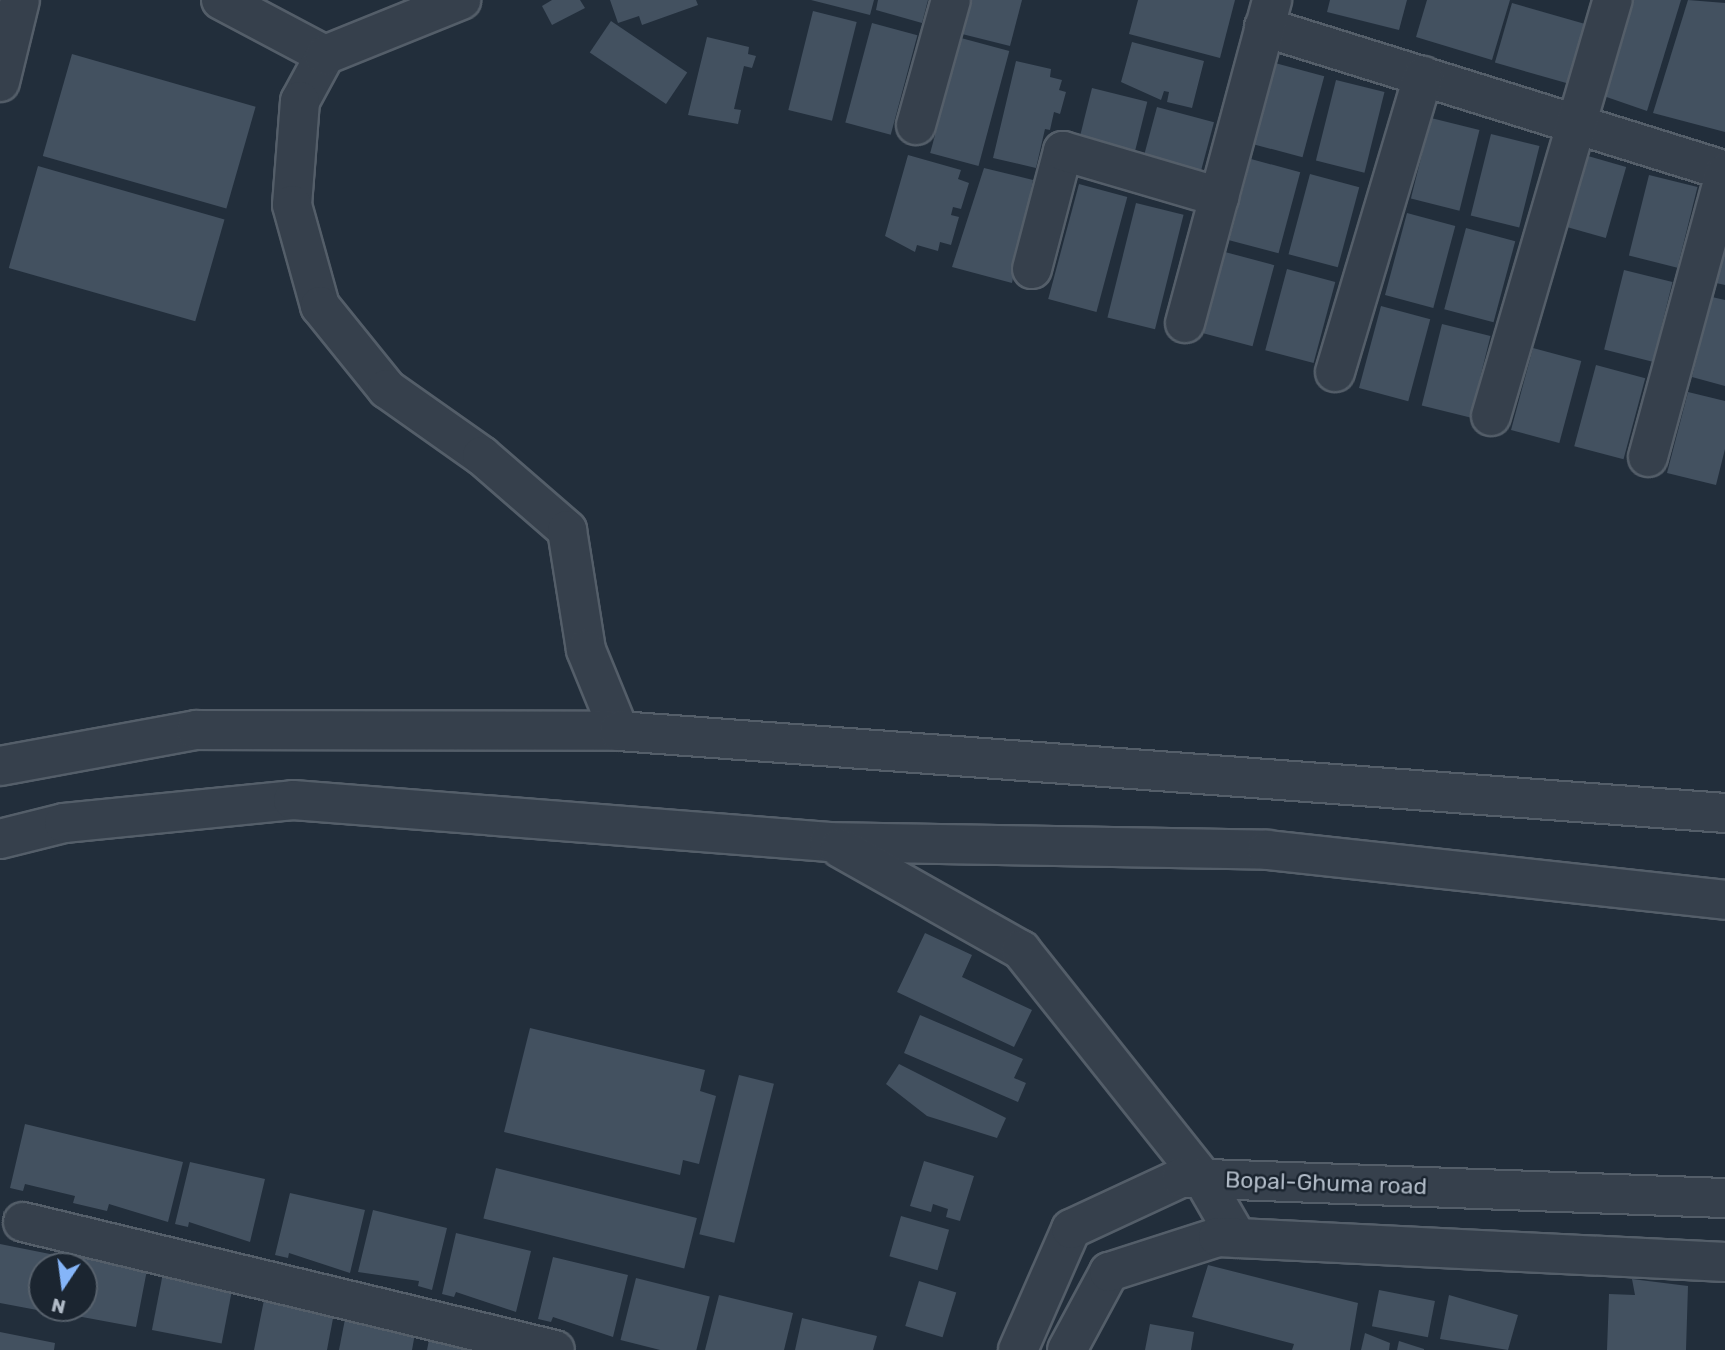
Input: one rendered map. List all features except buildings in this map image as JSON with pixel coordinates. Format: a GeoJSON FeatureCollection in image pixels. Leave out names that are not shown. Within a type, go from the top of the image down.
{"type":"FeatureCollection","features":[{"type":"Feature","properties":{"kind":"street"},"geometry":{"type":"LineString","coordinates":[[0,82],[20,0]]}},
{"type":"Feature","properties":{"kind":"street"},"geometry":{"type":"LineString","coordinates":[[221,0],[325,55]]}},
{"type":"Feature","properties":{"kind":"street"},"geometry":{"type":"LineString","coordinates":[[461,0],[325,55],[300,101],[292,205],[320,306],[387,389],[482,456],[567,530],[586,650],[619,731]]}},
{"type":"Feature","properties":{"kind":"street"},"geometry":{"type":"LineString","coordinates":[[916,125],[951,0]]}},
{"type":"Feature","properties":{"kind":"street"},"geometry":{"type":"LineString","coordinates":[[1491,416],[1575,124],[1614,0]]}},
{"type":"Feature","properties":{"kind":"street"},"geometry":{"type":"LineString","coordinates":[[1185,323],[1268,13],[1423,76],[1725,172],[1648,457]]}},
{"type":"Feature","properties":{"kind":"street"},"geometry":{"type":"LineString","coordinates":[[1335,372],[1423,76]]}},
{"type":"Feature","properties":{"kind":"street"},"geometry":{"type":"LineString","coordinates":[[1032,269],[1063,151],[1219,197]]}},
{"type":"Feature","properties":{"kind":"street"},"geometry":{"type":"LineString","coordinates":[[0,766],[196,730],[619,731],[1725,813]]}},
{"type":"Feature","properties":{"kind":"street"},"geometry":{"type":"LineString","coordinates":[[0,839],[64,823],[293,800],[829,842],[1267,850],[1725,900]]}},
{"type":"Feature","properties":{"kind":"street"},"geometry":{"type":"LineString","coordinates":[[829,842],[1021,950],[1203,1179],[1237,1238]]}},
{"type":"Feature","properties":{"kind":"street","name":"Bopal-Ghuma road"},"geometry":{"type":"LineString","coordinates":[[1018,1350],[1071,1229],[1181,1178],[1725,1198]]}},
{"type":"Feature","properties":{"kind":"street"},"geometry":{"type":"LineString","coordinates":[[23,1222],[542,1348]]}},
{"type":"Feature","properties":{"kind":"street"},"geometry":{"type":"LineString","coordinates":[[1067,1350],[1109,1272],[1218,1237],[1725,1262]]}}]}
